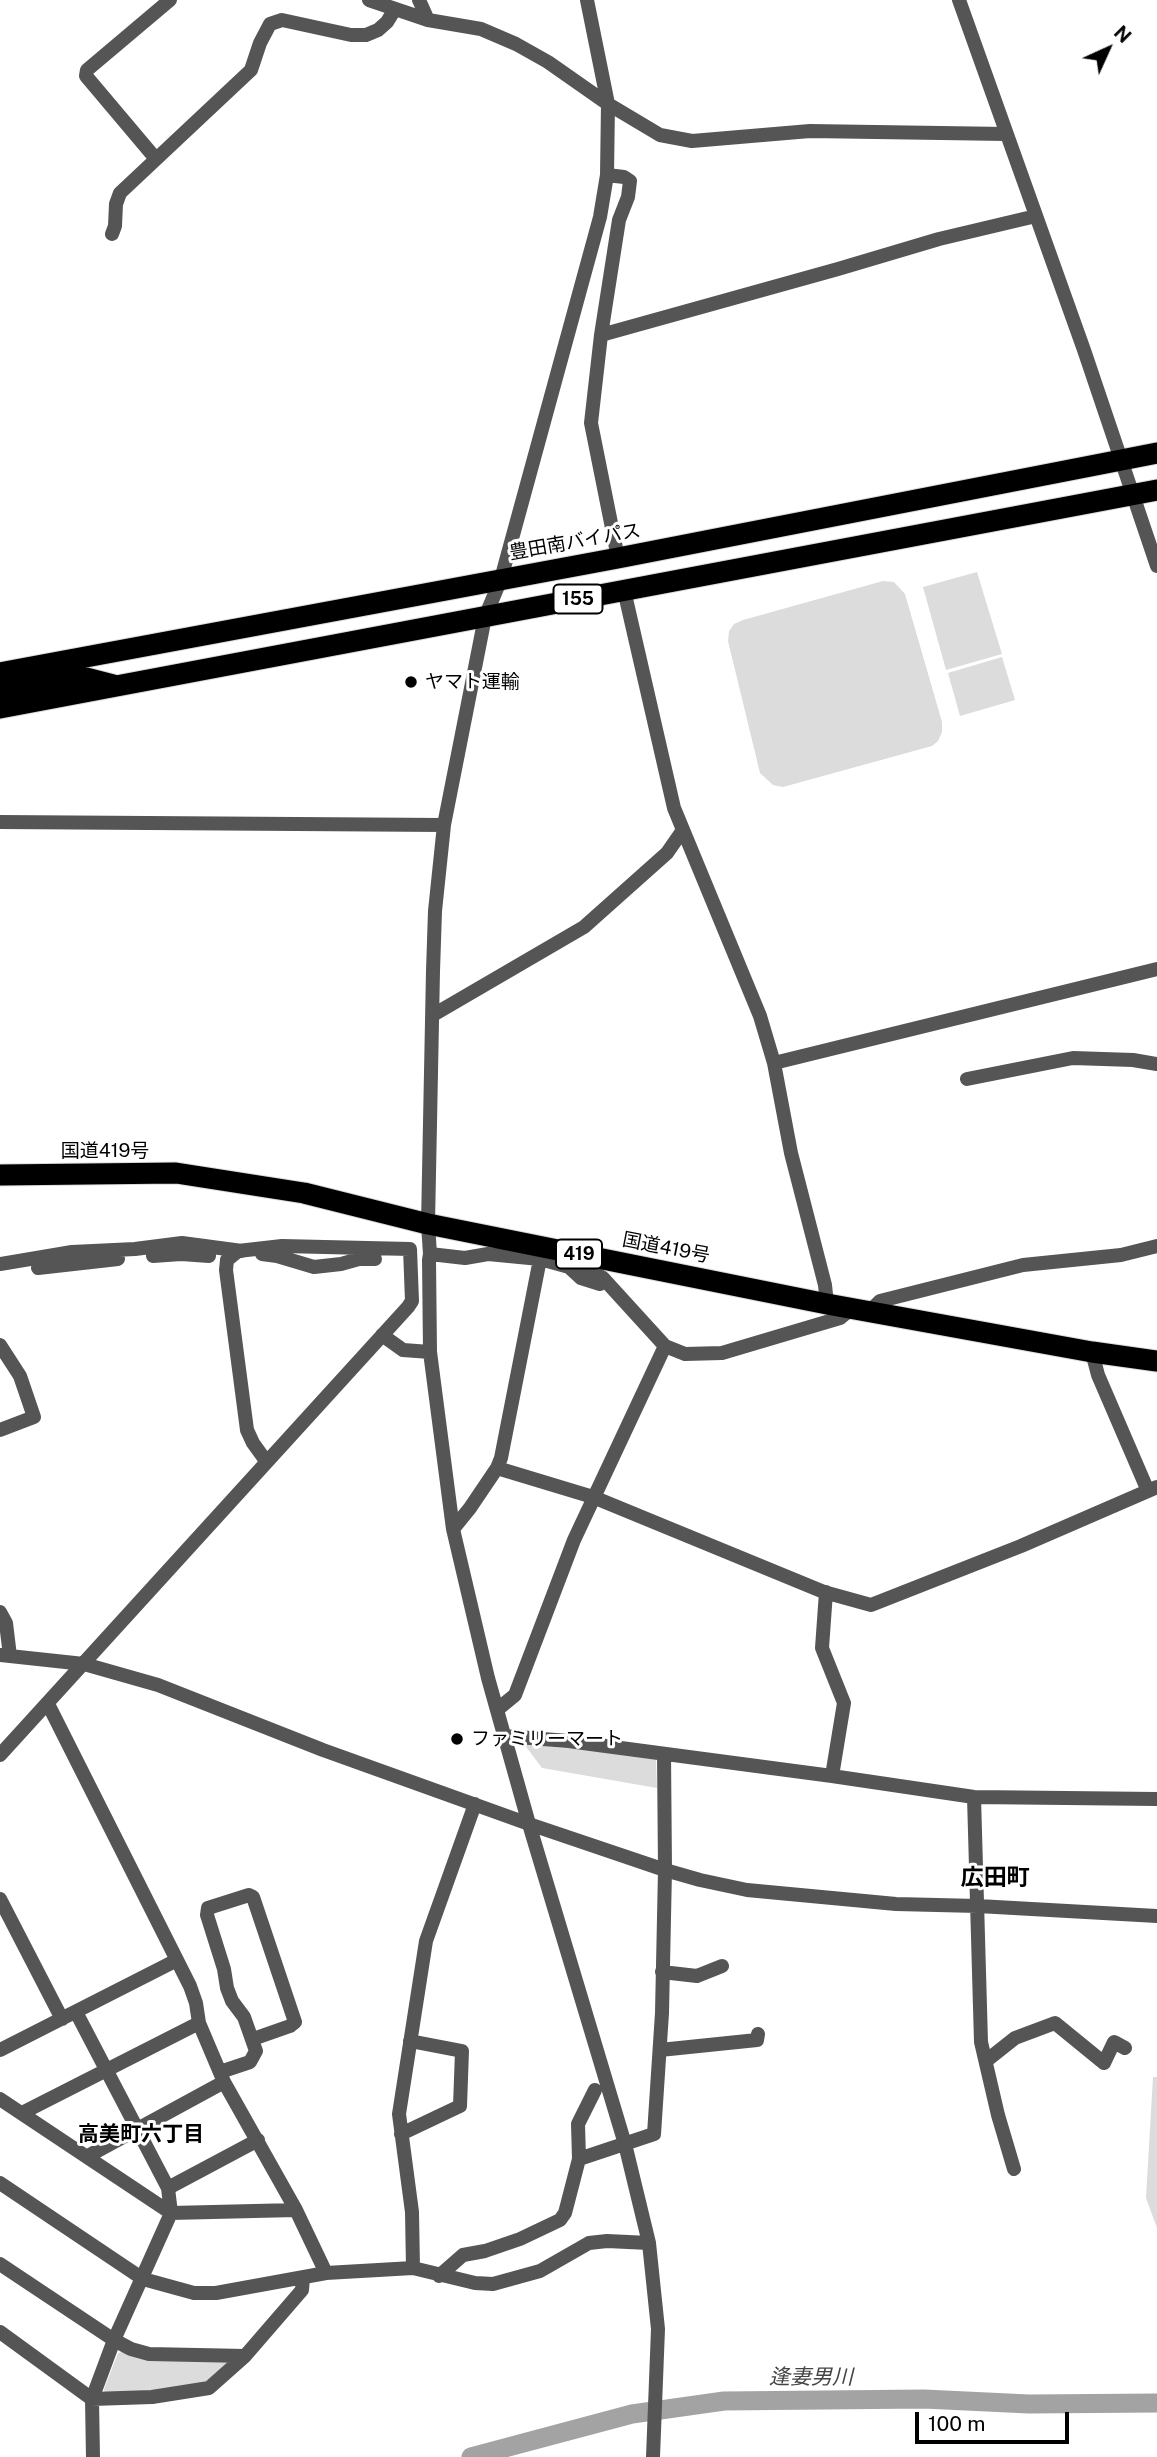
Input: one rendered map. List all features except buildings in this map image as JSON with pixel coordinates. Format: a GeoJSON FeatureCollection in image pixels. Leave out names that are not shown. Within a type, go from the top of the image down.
{"type":"FeatureCollection","features":[{"type":"Feature","properties":{"kind":"highway","name":"豊田南バイパス"},"geometry":{"type":"LineString","coordinates":[[0,673],[618,558],[1157,453]]}},
{"type":"Feature","properties":{"kind":"highway","name":"155"},"geometry":{"type":"LineString","coordinates":[[0,708],[1157,491]]}},
{"type":"Feature","properties":{"kind":"highway"},"geometry":{"type":"LineString","coordinates":[[0,688],[62,677],[86,678],[122,687]]}},
{"type":"Feature","properties":{"kind":"highway","name":"国道419号"},"geometry":{"type":"LineString","coordinates":[[0,1174],[176,1173],[304,1193],[540,1253],[563,1251],[827,1304],[1092,1352],[1157,1361]]}},
{"type":"Feature","properties":{"kind":"street"},"geometry":{"type":"LineString","coordinates":[[156,159],[86,76],[87,70],[170,0]]}},
{"type":"Feature","properties":{"kind":"street"},"geometry":{"type":"LineString","coordinates":[[369,0],[428,20],[481,29],[516,44],[660,135],[692,141],[810,131],[1006,134]]}},
{"type":"Feature","properties":{"kind":"street"},"geometry":{"type":"LineString","coordinates":[[419,0],[428,20]]}},
{"type":"Feature","properties":{"kind":"street"},"geometry":{"type":"LineString","coordinates":[[587,0],[608,104],[607,175],[600,217],[500,579],[485,617],[444,825],[435,911],[428,1224],[430,1352],[453,1529],[488,1678],[625,2144],[649,2243],[658,2329],[653,2457]]}},
{"type":"Feature","properties":{"kind":"street"},"geometry":{"type":"LineString","coordinates":[[959,0],[1084,350],[1157,566]]}},
{"type":"Feature","properties":{"kind":"street"},"geometry":{"type":"LineString","coordinates":[[111,234],[116,226],[116,204],[120,193],[251,70],[266,29],[276,20],[351,35],[366,35],[387,22],[395,9]]}},
{"type":"Feature","properties":{"kind":"street"},"geometry":{"type":"LineString","coordinates":[[607,175],[624,177],[630,181],[620,220],[601,335],[591,423],[618,558]]}},
{"type":"Feature","properties":{"kind":"street"},"geometry":{"type":"LineString","coordinates":[[601,335],[939,239],[1036,216]]}},
{"type":"Feature","properties":{"kind":"street"},"geometry":{"type":"LineString","coordinates":[[624,590],[674,808],[760,1016],[774,1063],[791,1153],[825,1285],[827,1304]]}},
{"type":"Feature","properties":{"kind":"street"},"geometry":{"type":"LineString","coordinates":[[0,822],[444,825]]}},
{"type":"Feature","properties":{"kind":"street"},"geometry":{"type":"LineString","coordinates":[[433,1015],[584,927],[667,853],[683,830]]}},
{"type":"Feature","properties":{"kind":"street"},"geometry":{"type":"LineString","coordinates":[[774,1063],[1157,969]]}},
{"type":"Feature","properties":{"kind":"street"},"geometry":{"type":"LineString","coordinates":[[967,1079],[1073,1058],[1133,1060],[1157,1064]]}},
{"type":"Feature","properties":{"kind":"street"},"geometry":{"type":"LineString","coordinates":[[0,1264],[72,1252],[135,1250],[182,1243],[233,1256]]}},
{"type":"Feature","properties":{"kind":"street"},"geometry":{"type":"LineString","coordinates":[[0,1272],[181,1254],[233,1256],[282,1246],[410,1250],[412,1301],[0,1755]]}},
{"type":"Feature","properties":{"kind":"street"},"geometry":{"type":"LineString","coordinates":[[430,1254],[465,1258],[488,1254],[540,1253],[569,1267],[581,1278],[597,1282],[663,1350],[685,1354],[722,1353],[840,1318],[880,1301],[1023,1265],[1121,1255],[1157,1246]]}},
{"type":"Feature","properties":{"kind":"street"},"geometry":{"type":"LineString","coordinates":[[563,1251],[581,1266],[603,1278],[663,1350]]}},
{"type":"Feature","properties":{"kind":"street"},"geometry":{"type":"LineString","coordinates":[[453,1529],[497,1468],[540,1253]]}},
{"type":"Feature","properties":{"kind":"street"},"geometry":{"type":"LineString","coordinates":[[233,1256],[229,1297],[247,1430],[265,1461]]}},
{"type":"Feature","properties":{"kind":"street"},"geometry":{"type":"LineString","coordinates":[[382,1335],[403,1350],[430,1352]]}},
{"type":"Feature","properties":{"kind":"street"},"geometry":{"type":"LineString","coordinates":[[0,1345],[20,1376],[34,1417],[0,1430]]}},
{"type":"Feature","properties":{"kind":"street"},"geometry":{"type":"LineString","coordinates":[[498,1709],[515,1695],[573,1540],[663,1350]]}},
{"type":"Feature","properties":{"kind":"street"},"geometry":{"type":"LineString","coordinates":[[497,1468],[593,1497],[826,1592],[871,1605],[1152,1489],[1098,1375],[1092,1352]]}},
{"type":"Feature","properties":{"kind":"street"},"geometry":{"type":"LineString","coordinates":[[826,1592],[822,1648],[844,1703],[832,1776]]}},
{"type":"Feature","properties":{"kind":"street"},"geometry":{"type":"LineString","coordinates":[[0,1612],[6,1623],[5,1655],[84,1664],[158,1685],[323,1750],[665,1870],[747,1890],[896,1904],[1157,1916]]}},
{"type":"Feature","properties":{"kind":"street"},"geometry":{"type":"LineString","coordinates":[[48,1704],[177,1960],[196,2003],[199,2023],[222,2077],[296,2210],[326,2273]]}},
{"type":"Feature","properties":{"kind":"street"},"geometry":{"type":"LineString","coordinates":[[505,1736],[664,1754],[974,1797],[1157,1798]]}},
{"type":"Feature","properties":{"kind":"street"},"geometry":{"type":"LineString","coordinates":[[579,2159],[654,2134],[660,2050],[665,1870],[664,1754]]}},
{"type":"Feature","properties":{"kind":"street"},"geometry":{"type":"LineString","coordinates":[[974,1797],[981,2042],[1014,2169]]}},
{"type":"Feature","properties":{"kind":"street"},"geometry":{"type":"LineString","coordinates":[[413,2268],[412,2211],[399,2114],[426,1941],[475,1804]]}},
{"type":"Feature","properties":{"kind":"street"},"geometry":{"type":"LineString","coordinates":[[88,2156],[250,2062],[255,2054],[253,2039],[244,2017],[232,2001],[227,1988],[224,1969],[207,1915],[208,1909],[249,1895],[253,1897],[295,2022],[253,2039]]}},
{"type":"Feature","properties":{"kind":"street"},"geometry":{"type":"LineString","coordinates":[[0,1899],[62,2019]]}},
{"type":"Feature","properties":{"kind":"street"},"geometry":{"type":"LineString","coordinates":[[1,2048],[177,1960]]}},
{"type":"Feature","properties":{"kind":"street"},"geometry":{"type":"LineString","coordinates":[[662,1972],[697,1976],[722,1966]]}},
{"type":"Feature","properties":{"kind":"street"},"geometry":{"type":"LineString","coordinates":[[76,2012],[168,2188],[172,2213],[114,2340],[92,2399],[93,2457]]}},
{"type":"Feature","properties":{"kind":"street"},"geometry":{"type":"LineString","coordinates":[[22,2113],[199,2023]]}},
{"type":"Feature","properties":{"kind":"street"},"geometry":{"type":"LineString","coordinates":[[986,2062],[1015,2038],[1055,2023],[1104,2063],[1114,2042],[1125,2048]]}},
{"type":"Feature","properties":{"kind":"street"},"geometry":{"type":"LineString","coordinates":[[660,2050],[757,2040],[758,2034]]}},
{"type":"Feature","properties":{"kind":"street"},"geometry":{"type":"LineString","coordinates":[[401,2134],[460,2106],[462,2051],[410,2041]]}},
{"type":"Feature","properties":{"kind":"street"},"geometry":{"type":"LineString","coordinates":[[439,2276],[463,2255],[520,2239],[560,2220],[565,2213],[579,2159],[578,2124],[595,2090]]}},
{"type":"Feature","properties":{"kind":"street"},"geometry":{"type":"LineString","coordinates":[[0,2099],[172,2213],[296,2210]]}},
{"type":"Feature","properties":{"kind":"street"},"geometry":{"type":"LineString","coordinates":[[168,2188],[258,2140]]}},
{"type":"Feature","properties":{"kind":"street"},"geometry":{"type":"LineString","coordinates":[[0,2183],[143,2279],[205,2294],[326,2273],[413,2268],[439,2276],[493,2284],[540,2271],[589,2243],[649,2243]]}},
{"type":"Feature","properties":{"kind":"street"},"geometry":{"type":"LineString","coordinates":[[0,2264],[131,2349],[149,2354],[245,2356]]}},
{"type":"Feature","properties":{"kind":"street"},"geometry":{"type":"LineString","coordinates":[[0,2332],[92,2399],[152,2397],[209,2388],[245,2356],[302,2290],[303,2278]]}},
{"type":"Feature","properties":{"kind":"shaded area"},"geometry":{"type":"Polygon","coordinates":[[[977,572],[1002,654],[946,670],[923,587],[977,572]]]}},
{"type":"Feature","properties":{"kind":"shaded area"},"geometry":{"type":"Polygon","coordinates":[[[883,581],[894,582],[905,594],[942,722],[938,741],[932,746],[783,787],[773,785],[760,773],[728,641],[729,631],[734,624],[743,620],[883,581]]]}},
{"type":"Feature","properties":{"kind":"shaded area"},"geometry":{"type":"Polygon","coordinates":[[[1002,657],[1015,700],[960,716],[948,673],[1002,657]]]}},
{"type":"Feature","properties":{"kind":"shaded area"},"geometry":{"type":"Polygon","coordinates":[[[524,1744],[654,1757],[657,1788],[542,1768],[524,1744]]]}},
{"type":"Feature","properties":{"kind":"shaded area"},"geometry":{"type":"Polygon","coordinates":[[[1153,2077],[1157,2077],[1157,2228],[1146,2198],[1153,2077]]]}},
{"type":"Feature","properties":{"kind":"shaded area"},"geometry":{"type":"Polygon","coordinates":[[[126,2351],[233,2358],[208,2386],[105,2395],[104,2389],[118,2353],[126,2351]]]}},
{"type":"Feature","properties":{"kind":"waterway","name":"逢妻男川"},"geometry":{"type":"LineString","coordinates":[[471,2457],[632,2414],[724,2401],[924,2399],[1029,2404],[1157,2403]]}},
{"type":"Feature","properties":{"kind":"place","name":"ヤマト運輸"},"geometry":{"type":"Point","coordinates":[411,682]}},
{"type":"Feature","properties":{"kind":"place","name":"ファミリーマート"},"geometry":{"type":"Point","coordinates":[457,1739]}},
{"type":"Feature","properties":{"kind":"district","name":"広田町"},"geometry":{"type":"Point","coordinates":[995,1878]}},
{"type":"Feature","properties":{"kind":"district","name":"高美町六丁目"},"geometry":{"type":"Point","coordinates":[141,2135]}}]}
